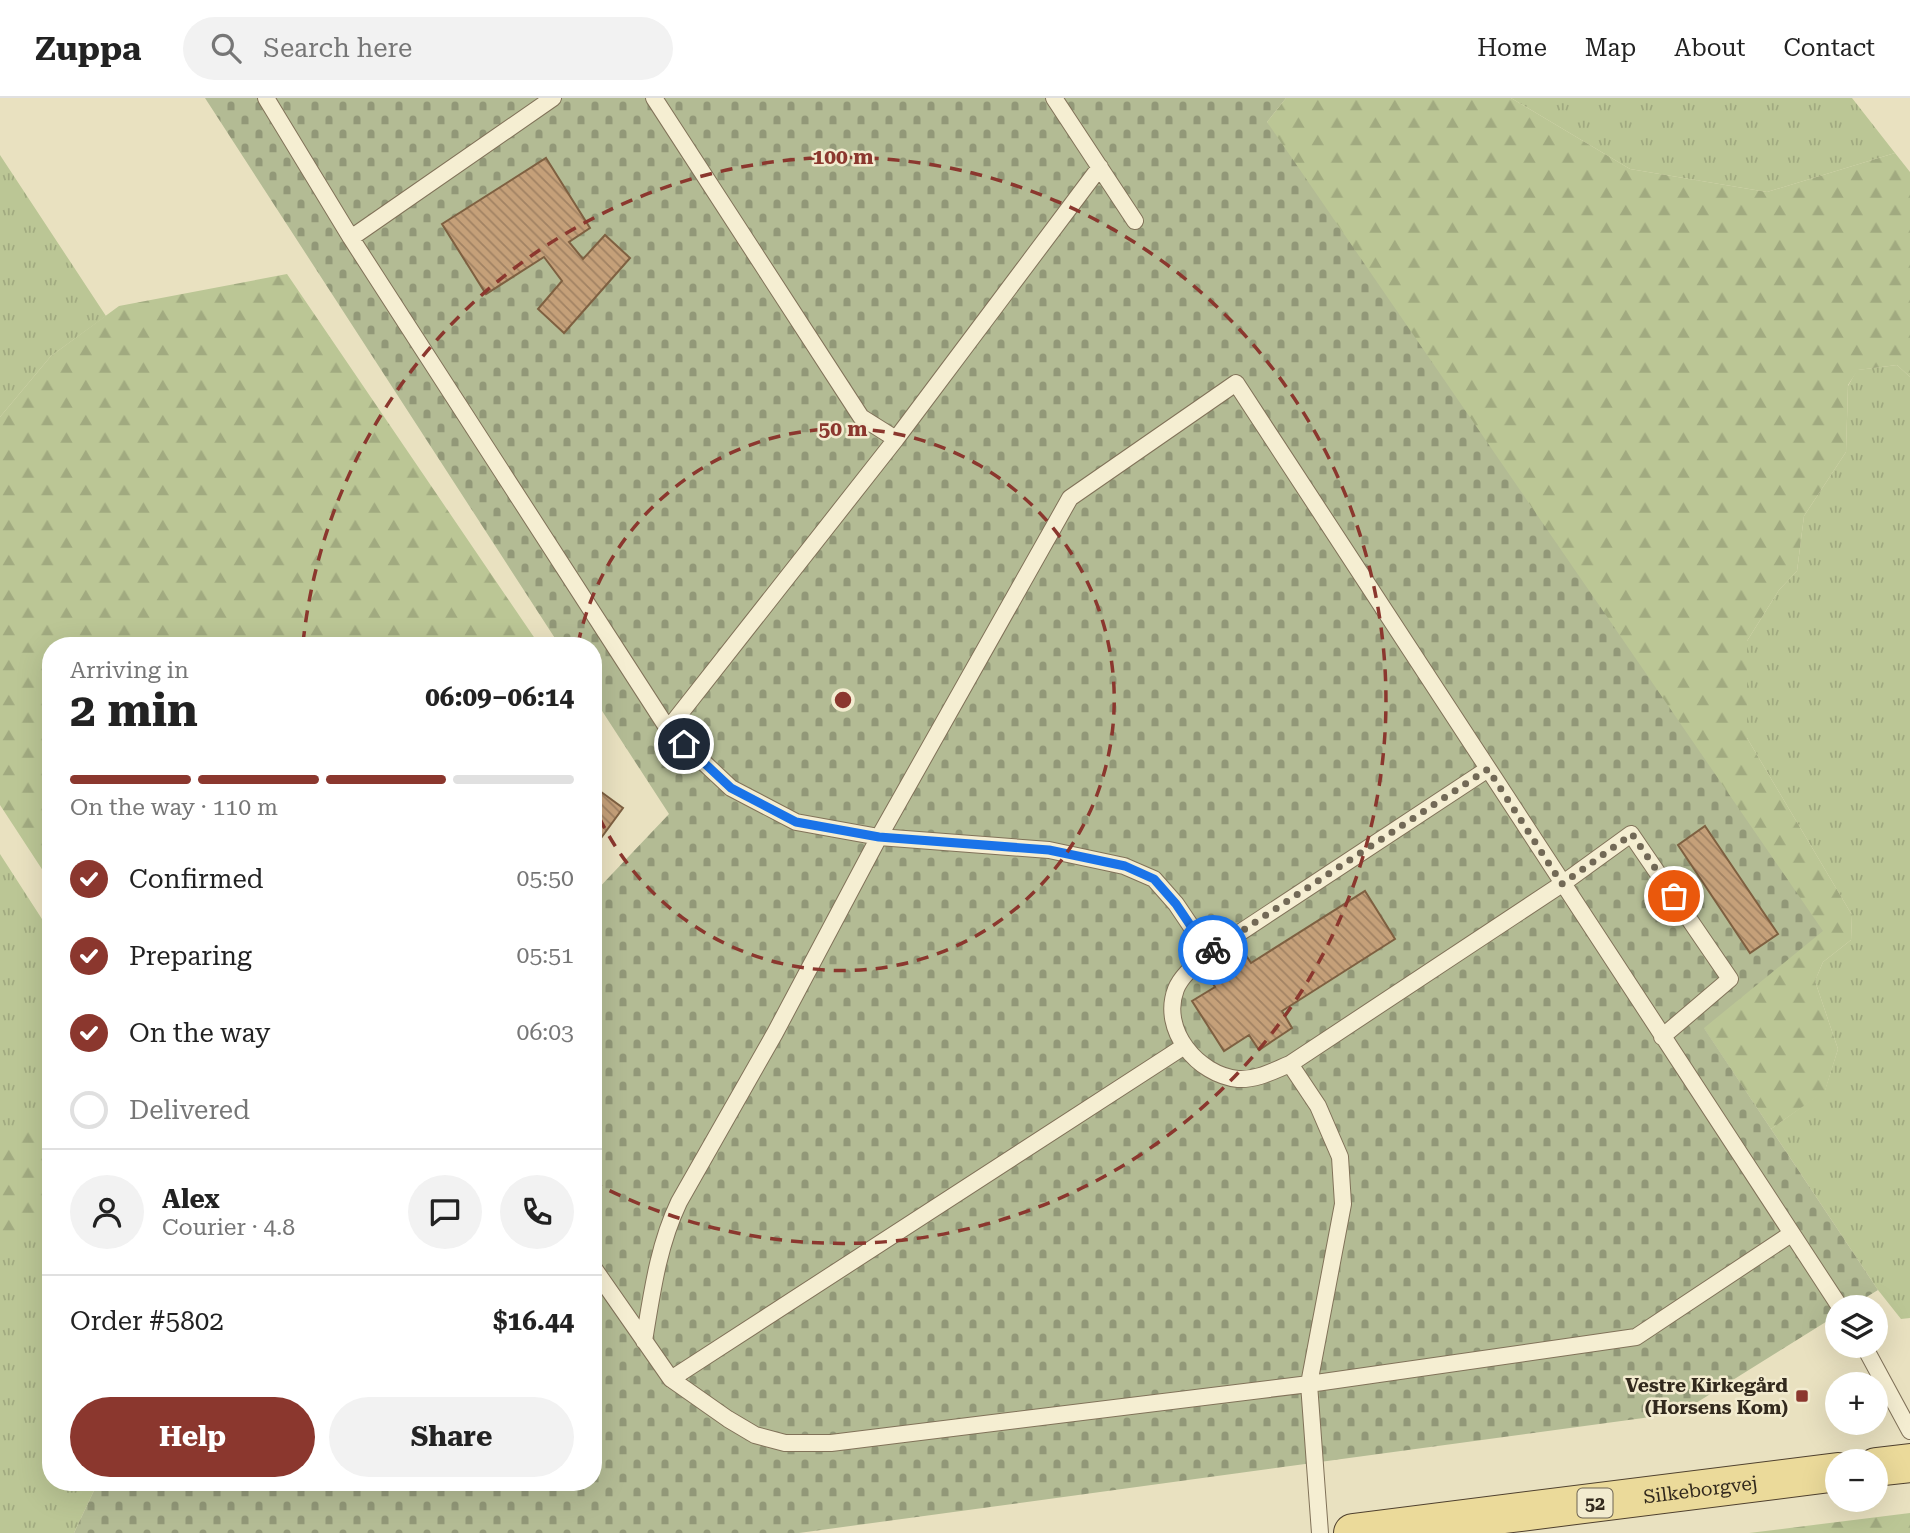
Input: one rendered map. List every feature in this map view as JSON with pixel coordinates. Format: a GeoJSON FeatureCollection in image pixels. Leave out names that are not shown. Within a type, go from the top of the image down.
{"type":"FeatureCollection","features":[{"type":"Feature","properties":{"kind":"main road"},"geometry":{"type":"LineString","coordinates":[[1888,1465],[1910,1462]]}},
{"type":"Feature","properties":{"kind":"main road","name":"Silkeborgvej"},"geometry":{"type":"LineString","coordinates":[[1353,1533],[1825,1474]]}},
{"type":"Feature","properties":{"kind":"lane"},"geometry":{"type":"LineString","coordinates":[[266,98],[351,238],[668,729],[731,788],[796,822],[879,837],[1049,850],[1125,866],[1154,879],[1176,904],[1209,953]]}},
{"type":"Feature","properties":{"kind":"lane"},"geometry":{"type":"LineString","coordinates":[[351,238],[553,98]]}},
{"type":"Feature","properties":{"kind":"lane"},"geometry":{"type":"LineString","coordinates":[[654,98],[861,417],[896,439]]}},
{"type":"Feature","properties":{"kind":"lane"},"geometry":{"type":"LineString","coordinates":[[1054,98],[1135,221]]}},
{"type":"Feature","properties":{"kind":"lane"},"geometry":{"type":"LineString","coordinates":[[668,729],[896,439],[1100,167]]}},
{"type":"Feature","properties":{"kind":"lane"},"geometry":{"type":"LineString","coordinates":[[644,1341],[659,1257],[670,1220],[775,1033],[879,837],[1070,498],[1236,383],[1832,1295]]}},
{"type":"Feature","properties":{"kind":"lane"},"geometry":{"type":"LineString","coordinates":[[1488,769],[1209,953],[1188,972],[1177,988],[1172,1007],[1175,1027],[1183,1046],[1200,1064],[1220,1076],[1241,1079],[1264,1076],[1290,1064],[1562,884],[1632,834],[1730,979],[1661,1037]]}},
{"type":"Feature","properties":{"kind":"lane"},"geometry":{"type":"LineString","coordinates":[[671,1379],[1183,1046]]}},
{"type":"Feature","properties":{"kind":"lane"},"geometry":{"type":"LineString","coordinates":[[1290,1064],[1318,1106],[1340,1157],[1343,1204],[1309,1384],[1320,1533]]}},
{"type":"Feature","properties":{"kind":"lane"},"geometry":{"type":"LineString","coordinates":[[602,1280],[671,1379],[755,1435],[785,1443],[831,1443],[1136,1403],[1309,1384],[1636,1338],[1791,1234]]}},
{"type":"Feature","properties":{"kind":"lane"},"geometry":{"type":"LineString","coordinates":[[1870,1358],[1910,1431]]}},
{"type":"Feature","properties":{"kind":"green space"},"geometry":{"type":"Polygon","coordinates":[[[205,98],[1286,98],[1267,122],[1823,931],[1704,1028],[1878,1290],[1870,1295],[1825,1295],[1825,1322],[1680,1413],[799,1533],[74,1533],[94,1491],[602,1491],[602,885],[669,814],[602,711],[602,637],[554,637],[205,98]]]}},
{"type":"Feature","properties":{"kind":"green space"},"geometry":{"type":"Polygon","coordinates":[[[1286,98],[1511,98],[1630,169],[1767,192],[1895,153],[1910,172],[1910,377],[1897,365],[1858,370],[1848,385],[1846,452],[1804,516],[1797,571],[1779,590],[1747,641],[1747,738],[1852,915],[1851,940],[1823,962],[1815,981],[1838,1049],[1825,1091],[1771,1129],[1703,1027],[1267,122],[1286,98]]]}},
{"type":"Feature","properties":{"kind":"green space"},"geometry":{"type":"Polygon","coordinates":[[[1511,98],[1852,98],[1895,153],[1767,192],[1630,169],[1511,98]]]}},
{"type":"Feature","properties":{"kind":"green space"},"geometry":{"type":"Polygon","coordinates":[[[0,155],[106,316],[51,356],[0,417],[0,155]]]}},
{"type":"Feature","properties":{"kind":"green space"},"geometry":{"type":"Polygon","coordinates":[[[287,274],[534,637],[42,637],[42,869],[0,805],[0,417],[51,356],[119,306],[287,274]]]}},
{"type":"Feature","properties":{"kind":"green space"},"geometry":{"type":"Polygon","coordinates":[[[1897,365],[1910,377],[1910,1318],[1901,1319],[1888,1303],[1888,1295],[1882,1295],[1878,1290],[1771,1129],[1825,1090],[1838,1049],[1815,981],[1823,962],[1851,940],[1852,915],[1747,738],[1747,641],[1779,590],[1797,571],[1804,516],[1846,452],[1848,386],[1857,370],[1897,365]]]}},
{"type":"Feature","properties":{"kind":"green space"},"geometry":{"type":"Polygon","coordinates":[[[0,854],[42,919],[42,1491],[94,1491],[74,1533],[0,1533],[0,854]]]}},
{"type":"Feature","properties":{"kind":"green space"},"geometry":{"type":"Polygon","coordinates":[[[34,1121],[42,1133],[42,1221],[14,1243],[0,1244],[0,1155],[34,1121]]]}},
{"type":"Feature","properties":{"kind":"green space"},"geometry":{"type":"Polygon","coordinates":[[[1910,1513],[1910,1533],[1749,1533],[1910,1513]]]}},
{"type":"Feature","properties":{"kind":"building"},"geometry":{"type":"Polygon","coordinates":[[[546,158],[590,228],[569,242],[583,259],[605,235],[630,258],[564,333],[538,309],[562,281],[544,257],[486,294],[442,224],[546,158]]]}},
{"type":"Feature","properties":{"kind":"building"},"geometry":{"type":"Polygon","coordinates":[[[602,793],[623,808],[602,837],[602,793]]]}},
{"type":"Feature","properties":{"kind":"building"},"geometry":{"type":"Polygon","coordinates":[[[1705,826],[1778,934],[1750,953],[1678,845],[1705,826]]]}},
{"type":"Feature","properties":{"kind":"building"},"geometry":{"type":"Polygon","coordinates":[[[1365,891],[1395,939],[1282,1011],[1292,1028],[1259,1050],[1249,1035],[1224,1051],[1192,1001],[1215,987],[1207,975],[1243,951],[1251,963],[1365,891]]]}},
{"type":"Feature","properties":{"kind":"way so far"},"geometry":{"type":"LineString","coordinates":[[1213,950],[1488,769],[1562,884],[1632,834],[1674,896]]}},
{"type":"Feature","properties":{"kind":"place","name":"Vestre Kirkegård (Horsens Kom)"},"geometry":{"type":"Point","coordinates":[1802,1396]}},
{"type":"Feature","properties":{"kind":"route"},"geometry":{"type":"LineString","coordinates":[[684,744],[731,788],[796,822],[879,837],[1049,850],[1125,866],[1154,879],[1176,904],[1209,953],[1213,950]]}}]}
